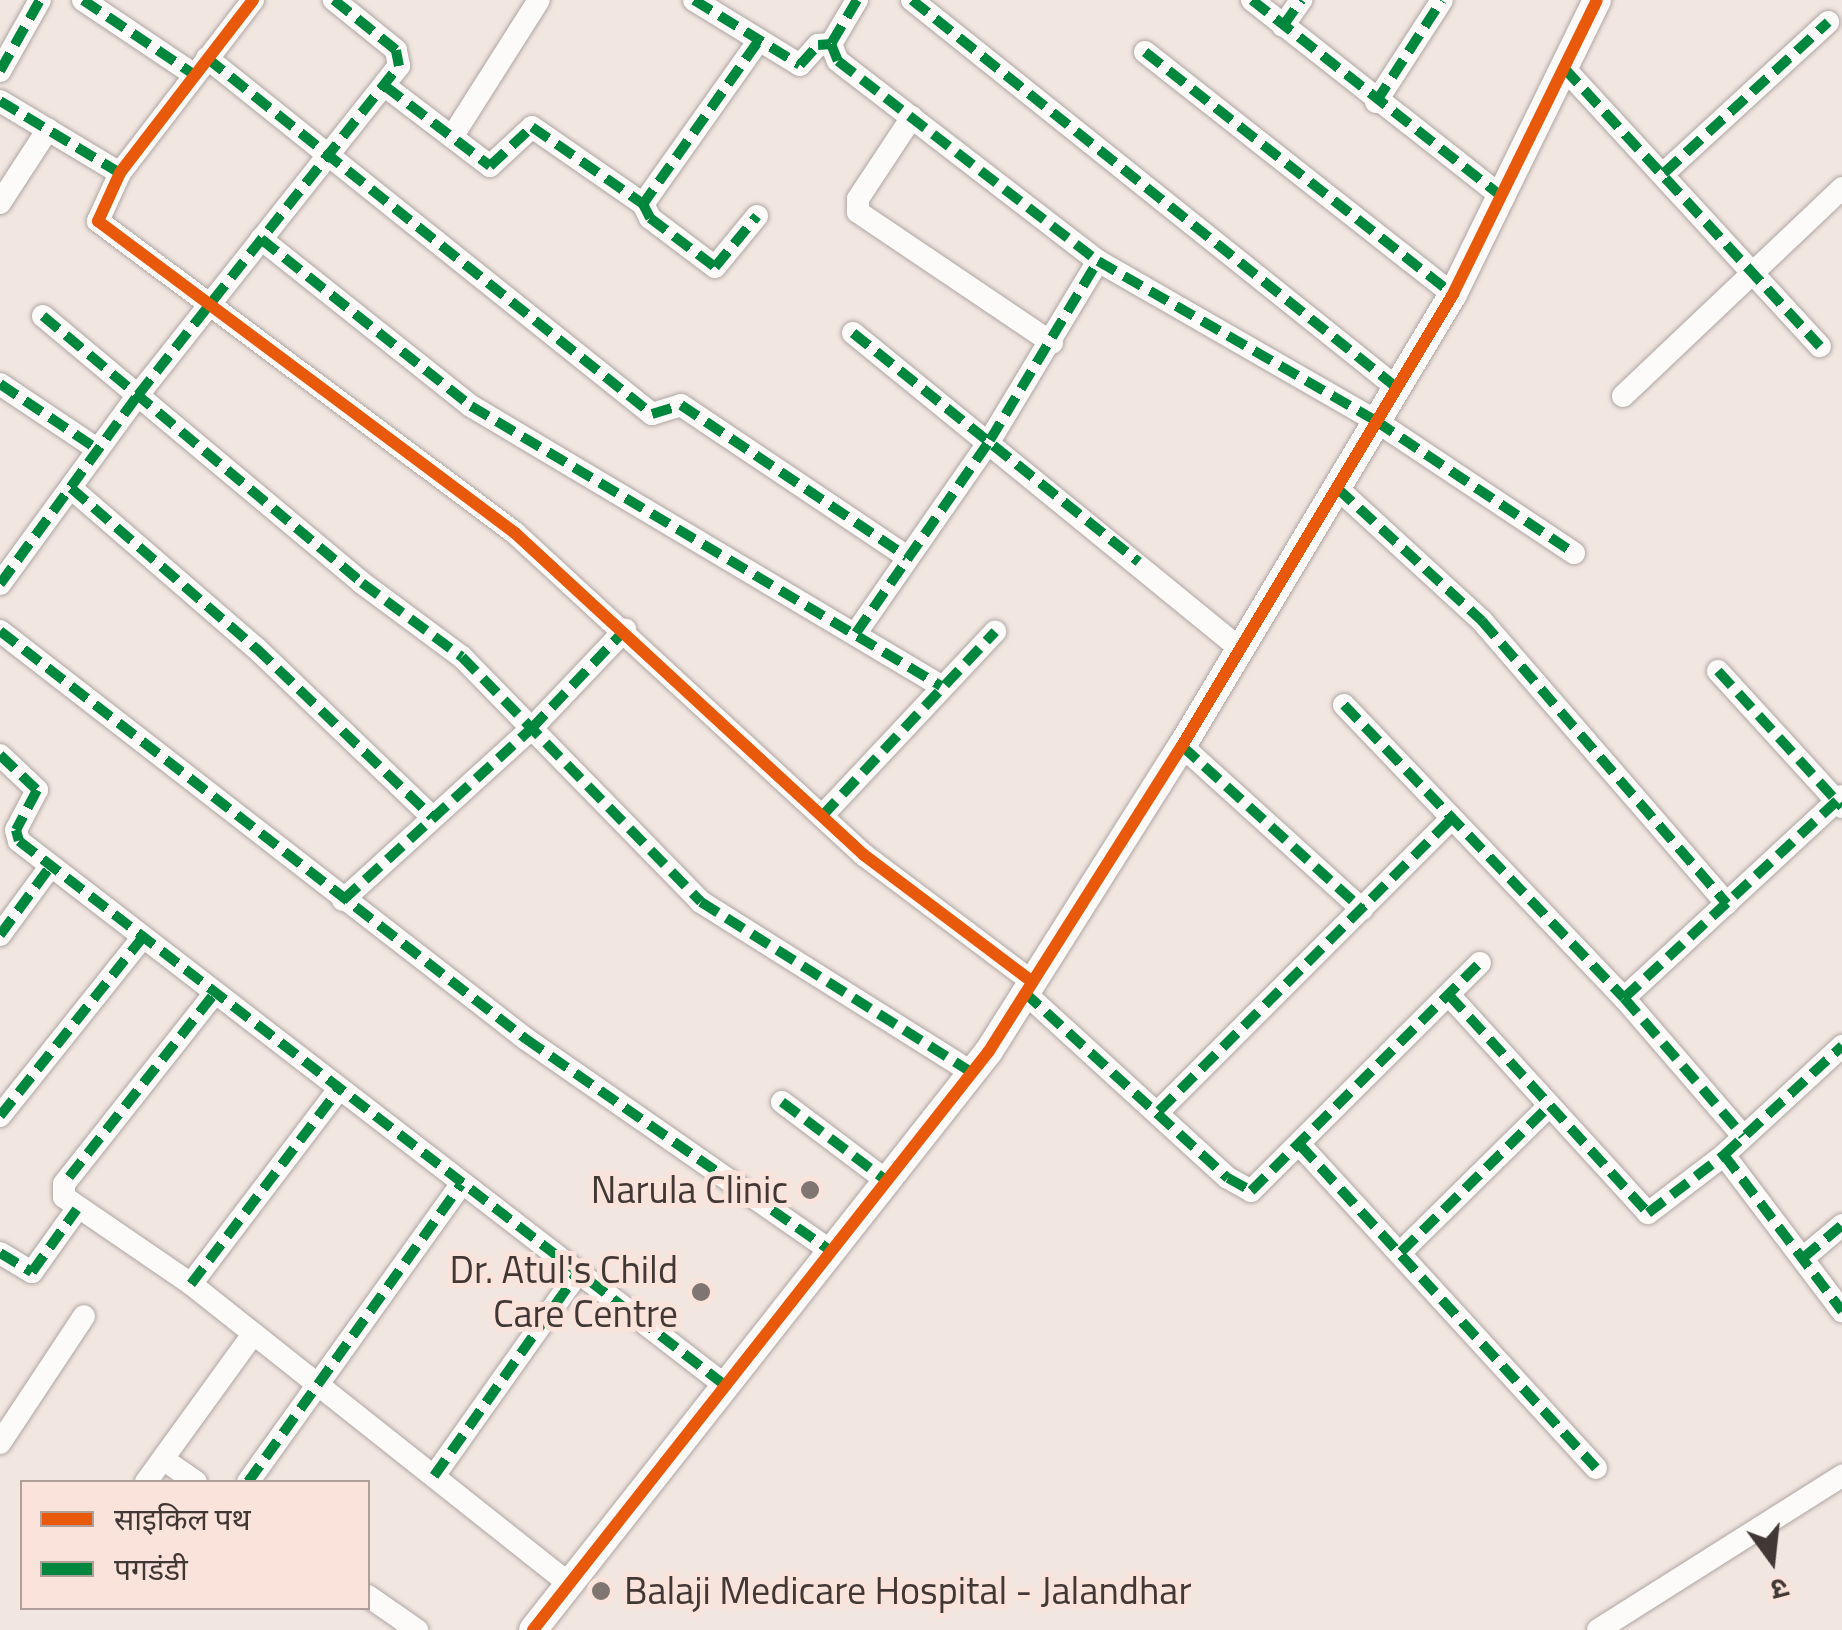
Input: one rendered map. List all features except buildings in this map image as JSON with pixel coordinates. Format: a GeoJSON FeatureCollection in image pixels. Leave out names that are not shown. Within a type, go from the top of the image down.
{"type":"FeatureCollection","features":[{"type":"Feature","properties":{"kind":"street"},"geometry":{"type":"LineString","coordinates":[[0,71],[40,0]]}},
{"type":"Feature","properties":{"kind":"street"},"geometry":{"type":"LineString","coordinates":[[83,0],[200,66],[326,156],[652,414],[681,404],[907,556]]}},
{"type":"Feature","properties":{"kind":"street"},"geometry":{"type":"LineString","coordinates":[[253,0],[120,173],[98,221],[210,301],[515,533],[625,630],[822,816],[1028,986],[1244,1190],[1258,1189],[1480,963]]}},
{"type":"Feature","properties":{"kind":"street"},"geometry":{"type":"LineString","coordinates":[[452,137],[539,0]]}},
{"type":"Feature","properties":{"kind":"street"},"geometry":{"type":"LineString","coordinates":[[694,0],[756,42],[800,64],[818,46],[831,44]]}},
{"type":"Feature","properties":{"kind":"street"},"geometry":{"type":"LineString","coordinates":[[857,0],[831,44],[834,57],[912,118],[1098,261],[1376,421],[1574,553]]}},
{"type":"Feature","properties":{"kind":"street"},"geometry":{"type":"LineString","coordinates":[[912,0],[1396,387]]}},
{"type":"Feature","properties":{"kind":"street"},"geometry":{"type":"LineString","coordinates":[[1252,0],[1376,102],[1504,198]]}},
{"type":"Feature","properties":{"kind":"street"},"geometry":{"type":"LineString","coordinates":[[1283,26],[1300,0]]}},
{"type":"Feature","properties":{"kind":"street"},"geometry":{"type":"LineString","coordinates":[[1376,102],[1442,0]]}},
{"type":"Feature","properties":{"kind":"street"},"geometry":{"type":"LineString","coordinates":[[534,1630],[973,1074],[1182,746],[1452,294],[1504,198],[1597,0]]}},
{"type":"Feature","properties":{"kind":"street"},"geometry":{"type":"LineString","coordinates":[[0,584],[210,301],[385,86],[400,57],[348,4]]}},
{"type":"Feature","properties":{"kind":"street"},"geometry":{"type":"LineString","coordinates":[[1664,173],[1828,22]]}},
{"type":"Feature","properties":{"kind":"street"},"geometry":{"type":"LineString","coordinates":[[643,204],[756,42]]}},
{"type":"Feature","properties":{"kind":"street"},"geometry":{"type":"LineString","coordinates":[[1145,52],[1452,294]]}},
{"type":"Feature","properties":{"kind":"street"},"geometry":{"type":"LineString","coordinates":[[1564,68],[1754,269],[1820,346]]}},
{"type":"Feature","properties":{"kind":"street"},"geometry":{"type":"LineString","coordinates":[[385,86],[492,166],[528,128],[537,129],[643,204],[650,218],[715,266],[757,216]]}},
{"type":"Feature","properties":{"kind":"street"},"geometry":{"type":"LineString","coordinates":[[0,101],[120,173]]}},
{"type":"Feature","properties":{"kind":"street"},"geometry":{"type":"LineString","coordinates":[[912,118],[858,199],[858,212],[1052,343]]}},
{"type":"Feature","properties":{"kind":"street"},"geometry":{"type":"LineString","coordinates":[[0,204],[48,129]]}},
{"type":"Feature","properties":{"kind":"street"},"geometry":{"type":"LineString","coordinates":[[1622,396],[1842,188]]}},
{"type":"Feature","properties":{"kind":"street"},"geometry":{"type":"LineString","coordinates":[[261,239],[471,406],[746,574],[856,633],[942,686]]}},
{"type":"Feature","properties":{"kind":"street"},"geometry":{"type":"LineString","coordinates":[[856,633],[990,440],[1098,261]]}},
{"type":"Feature","properties":{"kind":"street"},"geometry":{"type":"LineString","coordinates":[[43,316],[362,583],[462,657],[700,902],[973,1074]]}},
{"type":"Feature","properties":{"kind":"street"},"geometry":{"type":"LineString","coordinates":[[854,333],[990,440],[1239,648]]}},
{"type":"Feature","properties":{"kind":"street"},"geometry":{"type":"LineString","coordinates":[[0,384],[97,449]]}},
{"type":"Feature","properties":{"kind":"street"},"geometry":{"type":"LineString","coordinates":[[71,488],[256,648],[432,817]]}},
{"type":"Feature","properties":{"kind":"street"},"geometry":{"type":"LineString","coordinates":[[1337,488],[1482,621],[1728,904]]}},
{"type":"Feature","properties":{"kind":"street"},"geometry":{"type":"LineString","coordinates":[[342,900],[530,729],[625,630]]}},
{"type":"Feature","properties":{"kind":"street"},"geometry":{"type":"LineString","coordinates":[[0,631],[342,900],[620,1108],[831,1251]]}},
{"type":"Feature","properties":{"kind":"street"},"geometry":{"type":"LineString","coordinates":[[822,816],[995,632]]}},
{"type":"Feature","properties":{"kind":"street"},"geometry":{"type":"LineString","coordinates":[[1624,998],[1840,801],[1718,671]]}},
{"type":"Feature","properties":{"kind":"street"},"geometry":{"type":"LineString","coordinates":[[1344,705],[1624,998],[1744,1136]]}},
{"type":"Feature","properties":{"kind":"street"},"geometry":{"type":"LineString","coordinates":[[1182,746],[1362,909]]}},
{"type":"Feature","properties":{"kind":"street"},"geometry":{"type":"LineString","coordinates":[[0,755],[37,790],[16,835],[50,867],[726,1386]]}},
{"type":"Feature","properties":{"kind":"street"},"geometry":{"type":"LineString","coordinates":[[1160,1111],[1450,819]]}},
{"type":"Feature","properties":{"kind":"street"},"geometry":{"type":"LineString","coordinates":[[0,935],[50,867]]}},
{"type":"Feature","properties":{"kind":"street"},"geometry":{"type":"LineString","coordinates":[[0,1116],[143,937]]}},
{"type":"Feature","properties":{"kind":"street"},"geometry":{"type":"LineString","coordinates":[[214,994],[64,1184],[62,1193],[77,1209],[191,1284],[568,1584]]}},
{"type":"Feature","properties":{"kind":"street"},"geometry":{"type":"LineString","coordinates":[[1449,995],[1648,1213],[1724,1154],[1842,1046]]}},
{"type":"Feature","properties":{"kind":"street"},"geometry":{"type":"LineString","coordinates":[[191,1284],[338,1090]]}},
{"type":"Feature","properties":{"kind":"street"},"geometry":{"type":"LineString","coordinates":[[782,1102],[887,1180]]}},
{"type":"Feature","properties":{"kind":"street"},"geometry":{"type":"LineString","coordinates":[[1402,1252],[1548,1107]]}},
{"type":"Feature","properties":{"kind":"street"},"geometry":{"type":"LineString","coordinates":[[1300,1145],[1596,1468]]}},
{"type":"Feature","properties":{"kind":"street"},"geometry":{"type":"LineString","coordinates":[[1724,1154],[1842,1312]]}},
{"type":"Feature","properties":{"kind":"street"},"geometry":{"type":"LineString","coordinates":[[249,1480],[461,1184]]}},
{"type":"Feature","properties":{"kind":"street"},"geometry":{"type":"LineString","coordinates":[[0,1253],[32,1272],[77,1209]]}},
{"type":"Feature","properties":{"kind":"street"},"geometry":{"type":"LineString","coordinates":[[1802,1258],[1842,1225]]}},
{"type":"Feature","properties":{"kind":"street"},"geometry":{"type":"LineString","coordinates":[[434,1476],[577,1274]]}},
{"type":"Feature","properties":{"kind":"street"},"geometry":{"type":"LineString","coordinates":[[0,1442],[84,1316]]}},
{"type":"Feature","properties":{"kind":"street"},"geometry":{"type":"LineString","coordinates":[[147,1480],[253,1334]]}},
{"type":"Feature","properties":{"kind":"street"},"geometry":{"type":"LineString","coordinates":[[163,1459],[193,1480]]}},
{"type":"Feature","properties":{"kind":"street"},"geometry":{"type":"LineString","coordinates":[[1598,1630],[1842,1476]]}},
{"type":"Feature","properties":{"kind":"street"},"geometry":{"type":"LineString","coordinates":[[370,1597],[417,1630]]}},
{"type":"Feature","properties":{"kind":"marked path"},"geometry":{"type":"LineString","coordinates":[[0,71],[40,0]]}},
{"type":"Feature","properties":{"kind":"marked path"},"geometry":{"type":"LineString","coordinates":[[83,0],[193,74]]}},
{"type":"Feature","properties":{"kind":"marked path"},"geometry":{"type":"LineString","coordinates":[[0,584],[138,395],[399,66],[396,50],[334,0]]}},
{"type":"Feature","properties":{"kind":"marked path"},"geometry":{"type":"LineString","coordinates":[[694,0],[800,65],[818,45],[831,44]]}},
{"type":"Feature","properties":{"kind":"marked path"},"geometry":{"type":"LineString","coordinates":[[857,0],[831,44],[838,61],[1098,261],[1376,421],[1574,553]]}},
{"type":"Feature","properties":{"kind":"marked path"},"geometry":{"type":"LineString","coordinates":[[912,0],[1396,387]]}},
{"type":"Feature","properties":{"kind":"marked path"},"geometry":{"type":"LineString","coordinates":[[1252,0],[1504,198]]}},
{"type":"Feature","properties":{"kind":"marked path"},"geometry":{"type":"LineString","coordinates":[[1283,26],[1301,0]]}},
{"type":"Feature","properties":{"kind":"marked path"},"geometry":{"type":"LineString","coordinates":[[1376,102],[1442,0]]}},
{"type":"Feature","properties":{"kind":"marked path"},"geometry":{"type":"LineString","coordinates":[[1664,173],[1828,22]]}},
{"type":"Feature","properties":{"kind":"marked path"},"geometry":{"type":"LineString","coordinates":[[757,43],[643,204],[650,218],[715,267],[757,216]]}},
{"type":"Feature","properties":{"kind":"marked path"},"geometry":{"type":"LineString","coordinates":[[1145,52],[1453,294]]}},
{"type":"Feature","properties":{"kind":"marked path"},"geometry":{"type":"LineString","coordinates":[[207,58],[652,414],[681,405],[907,557]]}},
{"type":"Feature","properties":{"kind":"marked path"},"geometry":{"type":"LineString","coordinates":[[1564,68],[1820,346]]}},
{"type":"Feature","properties":{"kind":"marked path"},"geometry":{"type":"LineString","coordinates":[[385,86],[490,166],[532,127],[643,204]]}},
{"type":"Feature","properties":{"kind":"marked path"},"geometry":{"type":"LineString","coordinates":[[0,101],[120,173]]}},
{"type":"Feature","properties":{"kind":"marked path"},"geometry":{"type":"LineString","coordinates":[[261,239],[471,406],[941,686]]}},
{"type":"Feature","properties":{"kind":"marked path"},"geometry":{"type":"LineString","coordinates":[[856,633],[990,440],[1098,261]]}},
{"type":"Feature","properties":{"kind":"marked path"},"geometry":{"type":"LineString","coordinates":[[43,316],[362,583],[462,657],[701,902],[973,1073]]}},
{"type":"Feature","properties":{"kind":"marked path"},"geometry":{"type":"LineString","coordinates":[[853,333],[1139,562]]}},
{"type":"Feature","properties":{"kind":"marked path"},"geometry":{"type":"LineString","coordinates":[[0,384],[97,449]]}},
{"type":"Feature","properties":{"kind":"marked path"},"geometry":{"type":"LineString","coordinates":[[71,488],[256,648],[432,817]]}},
{"type":"Feature","properties":{"kind":"marked path"},"geometry":{"type":"LineString","coordinates":[[1337,488],[1482,621],[1727,904]]}},
{"type":"Feature","properties":{"kind":"marked path"},"geometry":{"type":"LineString","coordinates":[[343,900],[531,729],[625,630]]}},
{"type":"Feature","properties":{"kind":"marked path"},"geometry":{"type":"LineString","coordinates":[[0,631],[526,1039],[831,1251]]}},
{"type":"Feature","properties":{"kind":"marked path"},"geometry":{"type":"LineString","coordinates":[[822,816],[995,632]]}},
{"type":"Feature","properties":{"kind":"marked path"},"geometry":{"type":"LineString","coordinates":[[1718,671],[1842,807]]}},
{"type":"Feature","properties":{"kind":"marked path"},"geometry":{"type":"LineString","coordinates":[[1344,705],[1624,998],[1743,1136]]}},
{"type":"Feature","properties":{"kind":"marked path"},"geometry":{"type":"LineString","coordinates":[[1182,746],[1362,909]]}},
{"type":"Feature","properties":{"kind":"marked path"},"geometry":{"type":"LineString","coordinates":[[0,755],[37,790],[16,830],[19,841],[726,1386]]}},
{"type":"Feature","properties":{"kind":"marked path"},"geometry":{"type":"LineString","coordinates":[[1624,998],[1842,796]]}},
{"type":"Feature","properties":{"kind":"marked path"},"geometry":{"type":"LineString","coordinates":[[1159,1111],[1451,819]]}},
{"type":"Feature","properties":{"kind":"marked path"},"geometry":{"type":"LineString","coordinates":[[0,935],[50,867]]}},
{"type":"Feature","properties":{"kind":"marked path"},"geometry":{"type":"LineString","coordinates":[[0,1116],[143,937]]}},
{"type":"Feature","properties":{"kind":"marked path"},"geometry":{"type":"LineString","coordinates":[[1024,992],[1228,1178],[1251,1191],[1480,963]]}},
{"type":"Feature","properties":{"kind":"marked path"},"geometry":{"type":"LineString","coordinates":[[69,1177],[214,994]]}},
{"type":"Feature","properties":{"kind":"marked path"},"geometry":{"type":"LineString","coordinates":[[1449,995],[1648,1213],[1724,1155],[1842,1046]]}},
{"type":"Feature","properties":{"kind":"marked path"},"geometry":{"type":"LineString","coordinates":[[191,1284],[338,1090]]}},
{"type":"Feature","properties":{"kind":"marked path"},"geometry":{"type":"LineString","coordinates":[[782,1102],[887,1181]]}},
{"type":"Feature","properties":{"kind":"marked path"},"geometry":{"type":"LineString","coordinates":[[1401,1252],[1548,1107]]}},
{"type":"Feature","properties":{"kind":"marked path"},"geometry":{"type":"LineString","coordinates":[[1300,1145],[1596,1468]]}},
{"type":"Feature","properties":{"kind":"marked path"},"geometry":{"type":"LineString","coordinates":[[1724,1155],[1842,1311]]}},
{"type":"Feature","properties":{"kind":"marked path"},"geometry":{"type":"LineString","coordinates":[[249,1480],[461,1184]]}},
{"type":"Feature","properties":{"kind":"marked path"},"geometry":{"type":"LineString","coordinates":[[0,1253],[32,1272],[77,1209]]}},
{"type":"Feature","properties":{"kind":"marked path"},"geometry":{"type":"LineString","coordinates":[[1803,1258],[1842,1225]]}},
{"type":"Feature","properties":{"kind":"marked path"},"geometry":{"type":"LineString","coordinates":[[434,1476],[577,1274]]}},
{"type":"Feature","properties":{"kind":"cycle path"},"geometry":{"type":"LineString","coordinates":[[253,0],[120,173],[98,221],[515,533],[864,855],[1031,981]]}},
{"type":"Feature","properties":{"kind":"cycle path"},"geometry":{"type":"LineString","coordinates":[[533,1630],[989,1051],[1182,746],[1453,294],[1597,0]]}},
{"type":"Feature","properties":{"kind":"place","name":"Narula Clinic"},"geometry":{"type":"Point","coordinates":[810,1190]}},
{"type":"Feature","properties":{"kind":"place","name":"Dr. Atul's Child Care Centre"},"geometry":{"type":"Point","coordinates":[701,1292]}},
{"type":"Feature","properties":{"kind":"place","name":"Balaji Medicare Hospital - Jalandhar"},"geometry":{"type":"Point","coordinates":[601,1591]}}]}
